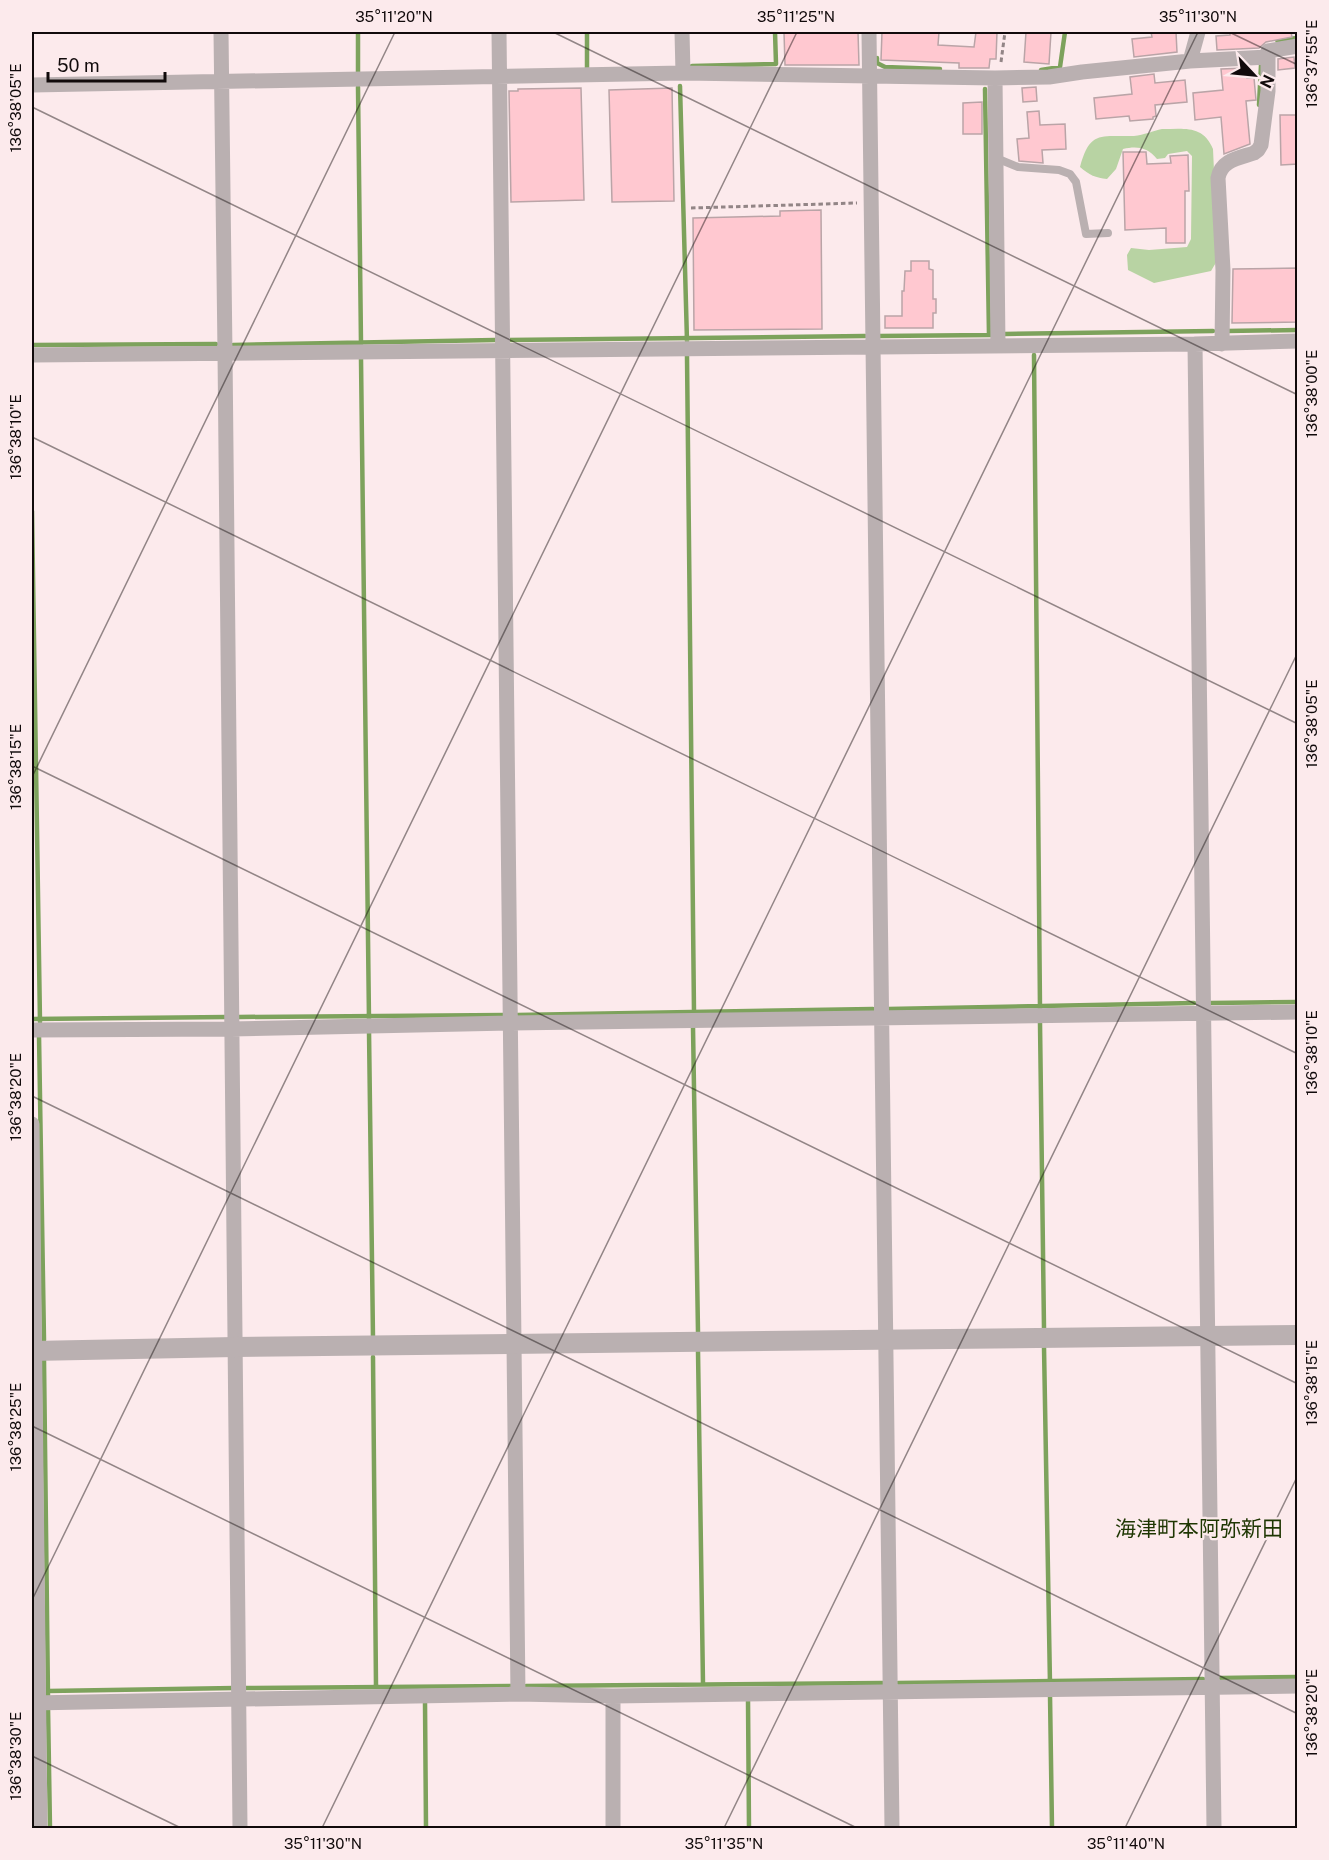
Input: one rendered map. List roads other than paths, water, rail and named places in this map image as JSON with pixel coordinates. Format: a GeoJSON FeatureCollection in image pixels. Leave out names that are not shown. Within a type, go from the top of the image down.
{"type":"FeatureCollection","features":[{"type":"Feature","properties":{"kind":"street"},"geometry":{"type":"LineString","coordinates":[[220,32],[240,1828]]}},
{"type":"Feature","properties":{"kind":"street"},"geometry":{"type":"LineString","coordinates":[[499,32],[518,1694]]}},
{"type":"Feature","properties":{"kind":"street"},"geometry":{"type":"LineString","coordinates":[[682,32],[683,73]]}},
{"type":"Feature","properties":{"kind":"street"},"geometry":{"type":"LineString","coordinates":[[869,32],[892,1828]]}},
{"type":"Feature","properties":{"kind":"street"},"geometry":{"type":"LineString","coordinates":[[1190,62],[1198,32]]}},
{"type":"Feature","properties":{"kind":"street"},"geometry":{"type":"LineString","coordinates":[[1222,344],[1223,270],[1219,170],[1225,163],[1254,153],[1261,145],[1268,91],[1268,51],[1298,46]]}},
{"type":"Feature","properties":{"kind":"street"},"geometry":{"type":"LineString","coordinates":[[32,85],[683,73],[1049,77],[1190,62],[1268,57]]}},
{"type":"Feature","properties":{"kind":"street"},"geometry":{"type":"LineString","coordinates":[[997,78],[998,345]]}},
{"type":"Feature","properties":{"kind":"street"},"geometry":{"type":"LineString","coordinates":[[32,356],[1222,344],[1298,341]]}},
{"type":"Feature","properties":{"kind":"street"},"geometry":{"type":"LineString","coordinates":[[1195,344],[1214,1828]]}},
{"type":"Feature","properties":{"kind":"street"},"geometry":{"type":"LineString","coordinates":[[32,1030],[231,1029],[1298,1012]]}},
{"type":"Feature","properties":{"kind":"street"},"geometry":{"type":"LineString","coordinates":[[32,1124],[35,1702],[40,1828]]}},
{"type":"Feature","properties":{"kind":"street"},"geometry":{"type":"LineString","coordinates":[[32,1350],[1298,1335]]}},
{"type":"Feature","properties":{"kind":"street"},"geometry":{"type":"LineString","coordinates":[[35,1702],[518,1694],[613,1696],[1298,1686]]}},
{"type":"Feature","properties":{"kind":"street"},"geometry":{"type":"LineString","coordinates":[[613,1696],[613,1828]]}},
{"type":"Feature","properties":{"kind":"lane"},"geometry":{"type":"LineString","coordinates":[[996,158],[1018,167],[1059,170],[1070,174],[1076,182],[1086,234],[1108,232]]}},
{"type":"Feature","properties":{"kind":"waterway"},"geometry":{"type":"LineString","coordinates":[[358,32],[358,72]]}},
{"type":"Feature","properties":{"kind":"waterway"},"geometry":{"type":"LineString","coordinates":[[587,32],[587,69]]}},
{"type":"Feature","properties":{"kind":"waterway"},"geometry":{"type":"LineString","coordinates":[[692,66],[776,64],[775,32]]}},
{"type":"Feature","properties":{"kind":"waterway"},"geometry":{"type":"LineString","coordinates":[[1041,70],[1060,67],[1065,32]]}},
{"type":"Feature","properties":{"kind":"waterway"},"geometry":{"type":"LineString","coordinates":[[1277,40],[1298,38]]}},
{"type":"Feature","properties":{"kind":"waterway"},"geometry":{"type":"LineString","coordinates":[[877,58],[877,63],[885,67],[940,69]]}},
{"type":"Feature","properties":{"kind":"waterway"},"geometry":{"type":"LineString","coordinates":[[1259,105],[1261,65]]}},
{"type":"Feature","properties":{"kind":"waterway"},"geometry":{"type":"LineString","coordinates":[[680,86],[687,341]]}},
{"type":"Feature","properties":{"kind":"waterway"},"geometry":{"type":"LineString","coordinates":[[358,87],[361,344]]}},
{"type":"Feature","properties":{"kind":"waterway"},"geometry":{"type":"LineString","coordinates":[[985,89],[989,335]]}},
{"type":"Feature","properties":{"kind":"waterway"},"geometry":{"type":"LineString","coordinates":[[1227,331],[1298,330]]}},
{"type":"Feature","properties":{"kind":"waterway"},"geometry":{"type":"LineString","coordinates":[[1004,334],[1213,331]]}},
{"type":"Feature","properties":{"kind":"waterway"},"geometry":{"type":"LineString","coordinates":[[879,336],[991,335]]}},
{"type":"Feature","properties":{"kind":"waterway"},"geometry":{"type":"LineString","coordinates":[[508,340],[865,336]]}},
{"type":"Feature","properties":{"kind":"waterway"},"geometry":{"type":"LineString","coordinates":[[233,345],[495,340]]}},
{"type":"Feature","properties":{"kind":"waterway"},"geometry":{"type":"LineString","coordinates":[[32,345],[216,344]]}},
{"type":"Feature","properties":{"kind":"waterway"},"geometry":{"type":"LineString","coordinates":[[1034,355],[1040,1009]]}},
{"type":"Feature","properties":{"kind":"waterway"},"geometry":{"type":"LineString","coordinates":[[687,356],[694,1012]]}},
{"type":"Feature","properties":{"kind":"waterway"},"geometry":{"type":"LineString","coordinates":[[361,359],[369,1020]]}},
{"type":"Feature","properties":{"kind":"waterway"},"geometry":{"type":"LineString","coordinates":[[32,511],[40,1022]]}},
{"type":"Feature","properties":{"kind":"waterway"},"geometry":{"type":"LineString","coordinates":[[1211,1003],[1298,1002]]}},
{"type":"Feature","properties":{"kind":"waterway"},"geometry":{"type":"LineString","coordinates":[[888,1009],[1194,1003]]}},
{"type":"Feature","properties":{"kind":"waterway"},"geometry":{"type":"LineString","coordinates":[[517,1015],[873,1009]]}},
{"type":"Feature","properties":{"kind":"waterway"},"geometry":{"type":"LineString","coordinates":[[239,1017],[505,1015]]}},
{"type":"Feature","properties":{"kind":"waterway"},"geometry":{"type":"LineString","coordinates":[[32,1019],[227,1017]]}},
{"type":"Feature","properties":{"kind":"waterway"},"geometry":{"type":"LineString","coordinates":[[1040,1023],[1044,1328]]}},
{"type":"Feature","properties":{"kind":"waterway"},"geometry":{"type":"LineString","coordinates":[[693,1027],[698,1332]]}},
{"type":"Feature","properties":{"kind":"waterway"},"geometry":{"type":"LineString","coordinates":[[369,1031],[373,1338]]}},
{"type":"Feature","properties":{"kind":"waterway"},"geometry":{"type":"LineString","coordinates":[[39,1035],[44,1340]]}},
{"type":"Feature","properties":{"kind":"waterway"},"geometry":{"type":"LineString","coordinates":[[1044,1347],[1050,1684]]}},
{"type":"Feature","properties":{"kind":"waterway"},"geometry":{"type":"LineString","coordinates":[[698,1351],[703,1684]]}},
{"type":"Feature","properties":{"kind":"waterway"},"geometry":{"type":"LineString","coordinates":[[373,1357],[376,1686]]}},
{"type":"Feature","properties":{"kind":"waterway"},"geometry":{"type":"LineString","coordinates":[[44,1360],[48,1697]]}},
{"type":"Feature","properties":{"kind":"waterway"},"geometry":{"type":"LineString","coordinates":[[1221,1678],[1298,1677]]}},
{"type":"Feature","properties":{"kind":"waterway"},"geometry":{"type":"LineString","coordinates":[[898,1683],[1203,1679]]}},
{"type":"Feature","properties":{"kind":"waterway"},"geometry":{"type":"LineString","coordinates":[[526,1686],[883,1683]]}},
{"type":"Feature","properties":{"kind":"waterway"},"geometry":{"type":"LineString","coordinates":[[245,1688],[511,1686]]}},
{"type":"Feature","properties":{"kind":"waterway"},"geometry":{"type":"LineString","coordinates":[[48,1691],[235,1688]]}},
{"type":"Feature","properties":{"kind":"waterway"},"geometry":{"type":"LineString","coordinates":[[1050,1695],[1052,1828]]}},
{"type":"Feature","properties":{"kind":"waterway"},"geometry":{"type":"LineString","coordinates":[[748,1700],[749,1828]]}},
{"type":"Feature","properties":{"kind":"waterway"},"geometry":{"type":"LineString","coordinates":[[425,1702],[426,1828]]}},
{"type":"Feature","properties":{"kind":"waterway"},"geometry":{"type":"LineString","coordinates":[[48,1707],[50,1828]]}},
{"type":"Feature","properties":{"kind":"district","name":"海津町本阿弥新田"},"geometry":{"type":"Point","coordinates":[1199,1528]}}]}
